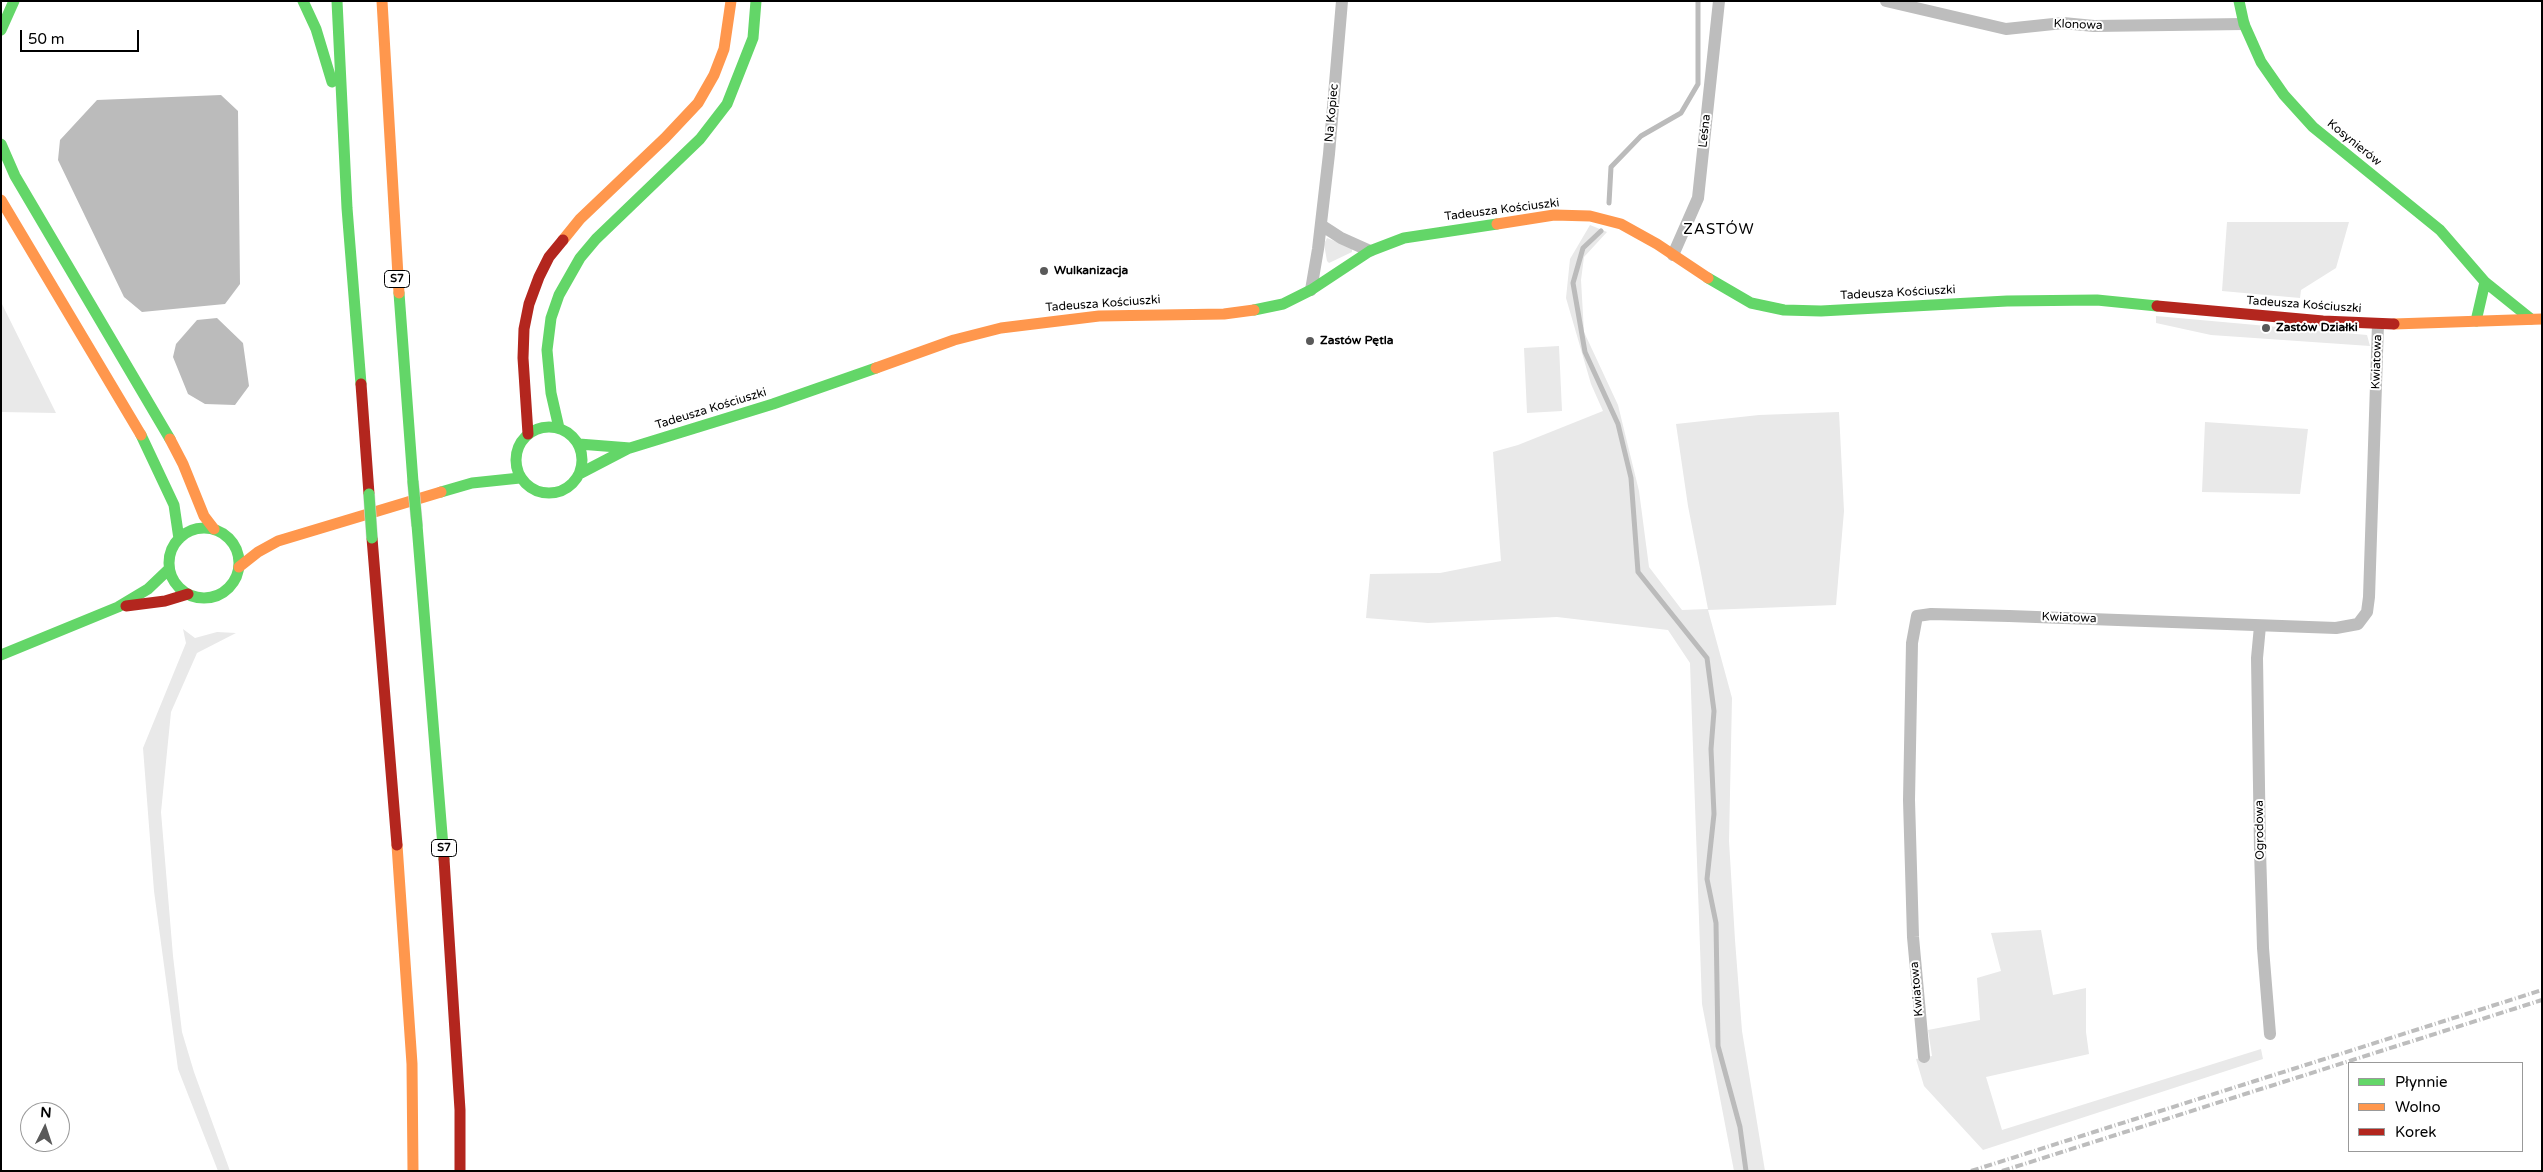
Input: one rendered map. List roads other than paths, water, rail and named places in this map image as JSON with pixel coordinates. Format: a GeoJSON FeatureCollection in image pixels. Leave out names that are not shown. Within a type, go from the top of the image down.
{"type":"FeatureCollection","features":[{"type":"Feature","properties":{"kind":"main road"},"geometry":{"type":"LineString","coordinates":[[1,30],[14,1]]}},
{"type":"Feature","properties":{"kind":"main road"},"geometry":{"type":"LineString","coordinates":[[303,1],[316,29],[342,120]]}},
{"type":"Feature","properties":{"kind":"main road"},"geometry":{"type":"LineString","coordinates":[[337,1],[342,120],[372,538],[403,921],[412,1064],[413,1171]]}},
{"type":"Feature","properties":{"kind":"main road","name":"S7"},"geometry":{"type":"LineString","coordinates":[[382,1],[395,243],[448,904],[460,1110],[460,1171]]}},
{"type":"Feature","properties":{"kind":"main road"},"geometry":{"type":"LineString","coordinates":[[385,76],[394,1]]}},
{"type":"Feature","properties":{"kind":"main road"},"geometry":{"type":"LineString","coordinates":[[528,434],[523,358],[524,329],[529,304],[539,278],[550,257],[580,219],[671,132],[698,103],[714,75],[724,49],[730,20],[731,1]]}},
{"type":"Feature","properties":{"kind":"main road"},"geometry":{"type":"LineString","coordinates":[[558,428],[551,393],[547,350],[551,318],[559,295],[580,258],[596,239],[700,139],[727,104],[747,58],[752,38],[756,1]]}},
{"type":"Feature","properties":{"kind":"main road","name":"Kosynierów"},"geometry":{"type":"LineString","coordinates":[[2239,1],[2244,24],[2261,62],[2284,95],[2313,127],[2440,230],[2485,282],[2536,319]]}},
{"type":"Feature","properties":{"kind":"main road"},"geometry":{"type":"LineString","coordinates":[[1,144],[15,176],[162,423],[183,464],[204,516],[214,529],[232,541],[240,543],[278,541]]}},
{"type":"Feature","properties":{"kind":"main road"},"geometry":{"type":"LineString","coordinates":[[1,200],[150,450],[174,505],[179,528],[179,539],[172,554],[169,569],[173,580],[188,594]]}},
{"type":"Feature","properties":{"kind":"main road","name":"Tadeusza Kościuszki"},"geometry":{"type":"LineString","coordinates":[[581,473],[592,466],[612,459],[630,448],[773,404],[954,340],[1000,328],[1099,316],[1224,314],[1265,309],[1284,304],[1311,290],[1370,252],[1404,238],[1512,220],[1572,215],[1606,219],[1621,224],[1673,255],[1732,294],[1751,303],[1784,310],[1821,311],[2007,301],[2097,300],[2268,317],[2378,324],[2536,319]]}},
{"type":"Feature","properties":{"kind":"main road"},"geometry":{"type":"LineString","coordinates":[[2476,321],[2485,282]]}},
{"type":"Feature","properties":{"kind":"main road"},"geometry":{"type":"LineString","coordinates":[[118,607],[165,601],[188,594],[206,598],[216,595],[231,584],[239,567],[258,552],[278,541],[472,482],[506,465],[528,434],[539,428],[558,428],[567,432],[579,444],[582,455],[581,473],[569,487],[552,494],[534,491],[506,465]]}},
{"type":"Feature","properties":{"kind":"main road","name":"Tadeusza Kościuszki"},"geometry":{"type":"LineString","coordinates":[[579,444],[630,448]]}},
{"type":"Feature","properties":{"kind":"main road"},"geometry":{"type":"LineString","coordinates":[[472,482],[520,478]]}},
{"type":"Feature","properties":{"kind":"main road"},"geometry":{"type":"LineString","coordinates":[[179,539],[191,531],[214,529]]}},
{"type":"Feature","properties":{"kind":"main road"},"geometry":{"type":"LineString","coordinates":[[232,541],[238,553],[239,567]]}},
{"type":"Feature","properties":{"kind":"main road"},"geometry":{"type":"LineString","coordinates":[[1,655],[118,607],[148,589],[169,569]]}},
{"type":"Feature","properties":{"kind":"street","name":"Na Kopiec"},"geometry":{"type":"LineString","coordinates":[[1311,290],[1321,225],[1342,1]]}},
{"type":"Feature","properties":{"kind":"street","name":"Leśna"},"geometry":{"type":"LineString","coordinates":[[1673,255],[1698,198],[1719,1]]}},
{"type":"Feature","properties":{"kind":"street","name":"Klonowa"},"geometry":{"type":"LineString","coordinates":[[1886,1],[2006,29],[2062,23],[2094,26],[2244,24]]}},
{"type":"Feature","properties":{"kind":"street"},"geometry":{"type":"LineString","coordinates":[[1321,225],[1370,252]]}},
{"type":"Feature","properties":{"kind":"street","name":"Kwiatowa"},"geometry":{"type":"LineString","coordinates":[[1924,1057],[1913,937],[1909,819],[1912,644],[1917,616],[1931,614],[2218,622],[2260,626],[2346,627],[2358,624],[2367,612],[2378,324]]}},
{"type":"Feature","properties":{"kind":"street","name":"Ogrodowa"},"geometry":{"type":"LineString","coordinates":[[2260,626],[2257,658],[2260,850],[2263,948],[2270,1034]]}},
{"type":"Feature","properties":{"kind":"waterway"},"geometry":{"type":"LineString","coordinates":[[1609,203],[1611,167],[1641,136],[1681,113],[1698,84],[1698,1]]}},
{"type":"Feature","properties":{"kind":"waterway"},"geometry":{"type":"LineString","coordinates":[[1601,231],[1583,248],[1573,283],[1585,352],[1618,424],[1631,478],[1638,572],[1707,658],[1714,711],[1711,749],[1714,814],[1707,879],[1716,923],[1718,1046],[1740,1127],[1746,1171]]}},
{"type":"Feature","properties":{"kind":"railway"},"geometry":{"type":"LineString","coordinates":[[1971,1171],[2542,990]]}},
{"type":"Feature","properties":{"kind":"railway"},"geometry":{"type":"LineString","coordinates":[[2002,1171],[2542,1000]]}},
{"type":"Feature","properties":{"kind":"place","name":"Wulkanizacja"},"geometry":{"type":"Point","coordinates":[1044,271]}},
{"type":"Feature","properties":{"kind":"place","name":"Zastów Działki"},"geometry":{"type":"Point","coordinates":[2266,328]}},
{"type":"Feature","properties":{"kind":"place","name":"Zastów Pętla"},"geometry":{"type":"Point","coordinates":[1310,341]}},
{"type":"Feature","properties":{"kind":"district","name":"ZASTÓW"},"geometry":{"type":"Point","coordinates":[1719,230]}}]}
